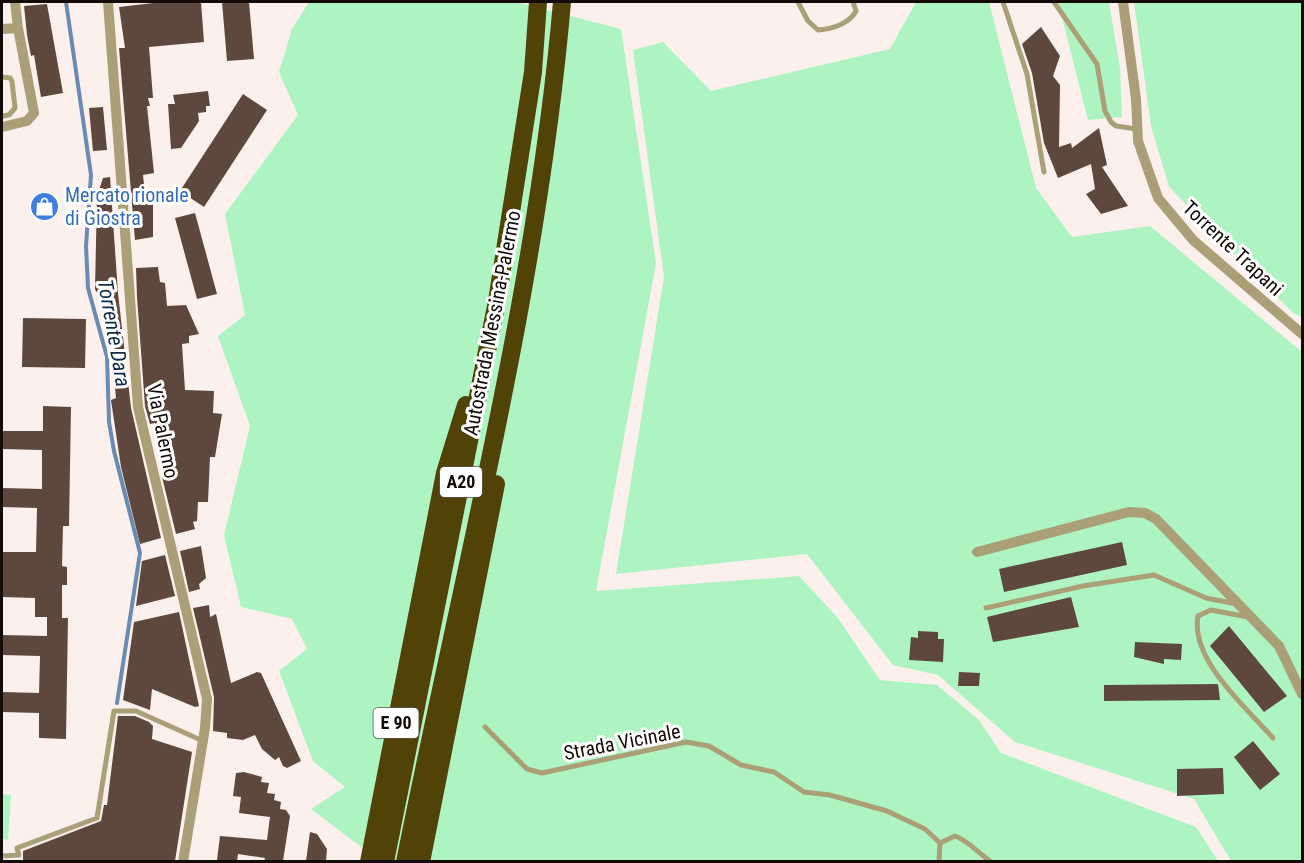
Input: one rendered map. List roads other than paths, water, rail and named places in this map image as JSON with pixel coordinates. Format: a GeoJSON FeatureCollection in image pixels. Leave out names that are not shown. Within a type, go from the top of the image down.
{"type":"FeatureCollection","features":[{"type":"Feature","properties":{"kind":"highway","name":"Autostrada Messina-Palermo"},"geometry":{"type":"LineString","coordinates":[[385,861],[497,302],[520,168],[533,72],[538,2]]}},
{"type":"Feature","properties":{"kind":"highway","name":"Autostrada Messina-Palermo"},"geometry":{"type":"LineString","coordinates":[[405,861],[519,309],[542,176],[562,2]]}},
{"type":"Feature","properties":{"kind":"highway","name":"E 90"},"geometry":{"type":"LineString","coordinates":[[369,861],[446,473],[470,394],[486,356]]}},
{"type":"Feature","properties":{"kind":"highway"},"geometry":{"type":"LineString","coordinates":[[421,861],[507,430],[509,360]]}},
{"type":"Feature","properties":{"kind":"street"},"geometry":{"type":"LineString","coordinates":[[2,127],[27,121],[34,113],[15,2]]}},
{"type":"Feature","properties":{"kind":"street","name":"Via Palermo"},"geometry":{"type":"LineString","coordinates":[[108,2],[138,406],[207,699],[203,741],[183,861]]}},
{"type":"Feature","properties":{"kind":"street","name":"Torrente Trapani"},"geometry":{"type":"LineString","coordinates":[[1124,2],[1136,99],[1137,129],[1142,155],[1153,186],[1178,225],[1302,334]]}},
{"type":"Feature","properties":{"kind":"street"},"geometry":{"type":"LineString","coordinates":[[1130,2],[1142,98],[1143,137],[1150,164],[1163,194],[1197,236],[1302,326]]}},
{"type":"Feature","properties":{"kind":"street"},"geometry":{"type":"LineString","coordinates":[[2,29],[18,28]]}},
{"type":"Feature","properties":{"kind":"street"},"geometry":{"type":"LineString","coordinates":[[977,552],[1138,512],[1156,519],[1279,646],[1302,694]]}},
{"type":"Feature","properties":{"kind":"lane"},"geometry":{"type":"LineString","coordinates":[[798,2],[807,21],[818,30],[827,30],[852,18],[856,11],[854,2]]}},
{"type":"Feature","properties":{"kind":"lane"},"geometry":{"type":"LineString","coordinates":[[1003,2],[1027,74],[1044,172]]}},
{"type":"Feature","properties":{"kind":"lane"},"geometry":{"type":"LineString","coordinates":[[1054,2],[1098,64],[1105,111],[1111,122],[1116,126],[1137,129]]}},
{"type":"Feature","properties":{"kind":"lane"},"geometry":{"type":"LineString","coordinates":[[2,77],[10,78],[12,81],[15,108],[9,115],[2,116]]}},
{"type":"Feature","properties":{"kind":"lane"},"geometry":{"type":"LineString","coordinates":[[986,608],[1083,586],[1154,575],[1206,598],[1239,604]]}},
{"type":"Feature","properties":{"kind":"lane"},"geometry":{"type":"LineString","coordinates":[[1252,618],[1212,610],[1198,616],[1195,632],[1210,666],[1273,738]]}},
{"type":"Feature","properties":{"kind":"lane"},"geometry":{"type":"LineString","coordinates":[[2,856],[18,855],[17,848],[97,818],[114,711],[136,711],[203,741]]}},
{"type":"Feature","properties":{"kind":"lane","name":"Strada Vicinale"},"geometry":{"type":"LineString","coordinates":[[485,726],[527,769],[542,773],[686,742],[710,746],[741,765],[774,772],[804,792],[830,795],[887,812],[924,829],[940,843]]}},
{"type":"Feature","properties":{"kind":"lane"},"geometry":{"type":"LineString","coordinates":[[939,861],[940,843],[955,836],[966,840],[976,852],[991,861]]}},
{"type":"Feature","properties":{"kind":"waterway","name":"Torrente Dara"},"geometry":{"type":"LineString","coordinates":[[66,2],[91,175],[86,246],[88,288],[107,357],[109,422],[114,451],[140,553],[117,703]]}},
{"type":"Feature","properties":{"kind":"place","name":"Mercato rionale di Giostra"},"geometry":{"type":"Point","coordinates":[44,206]}}]}
